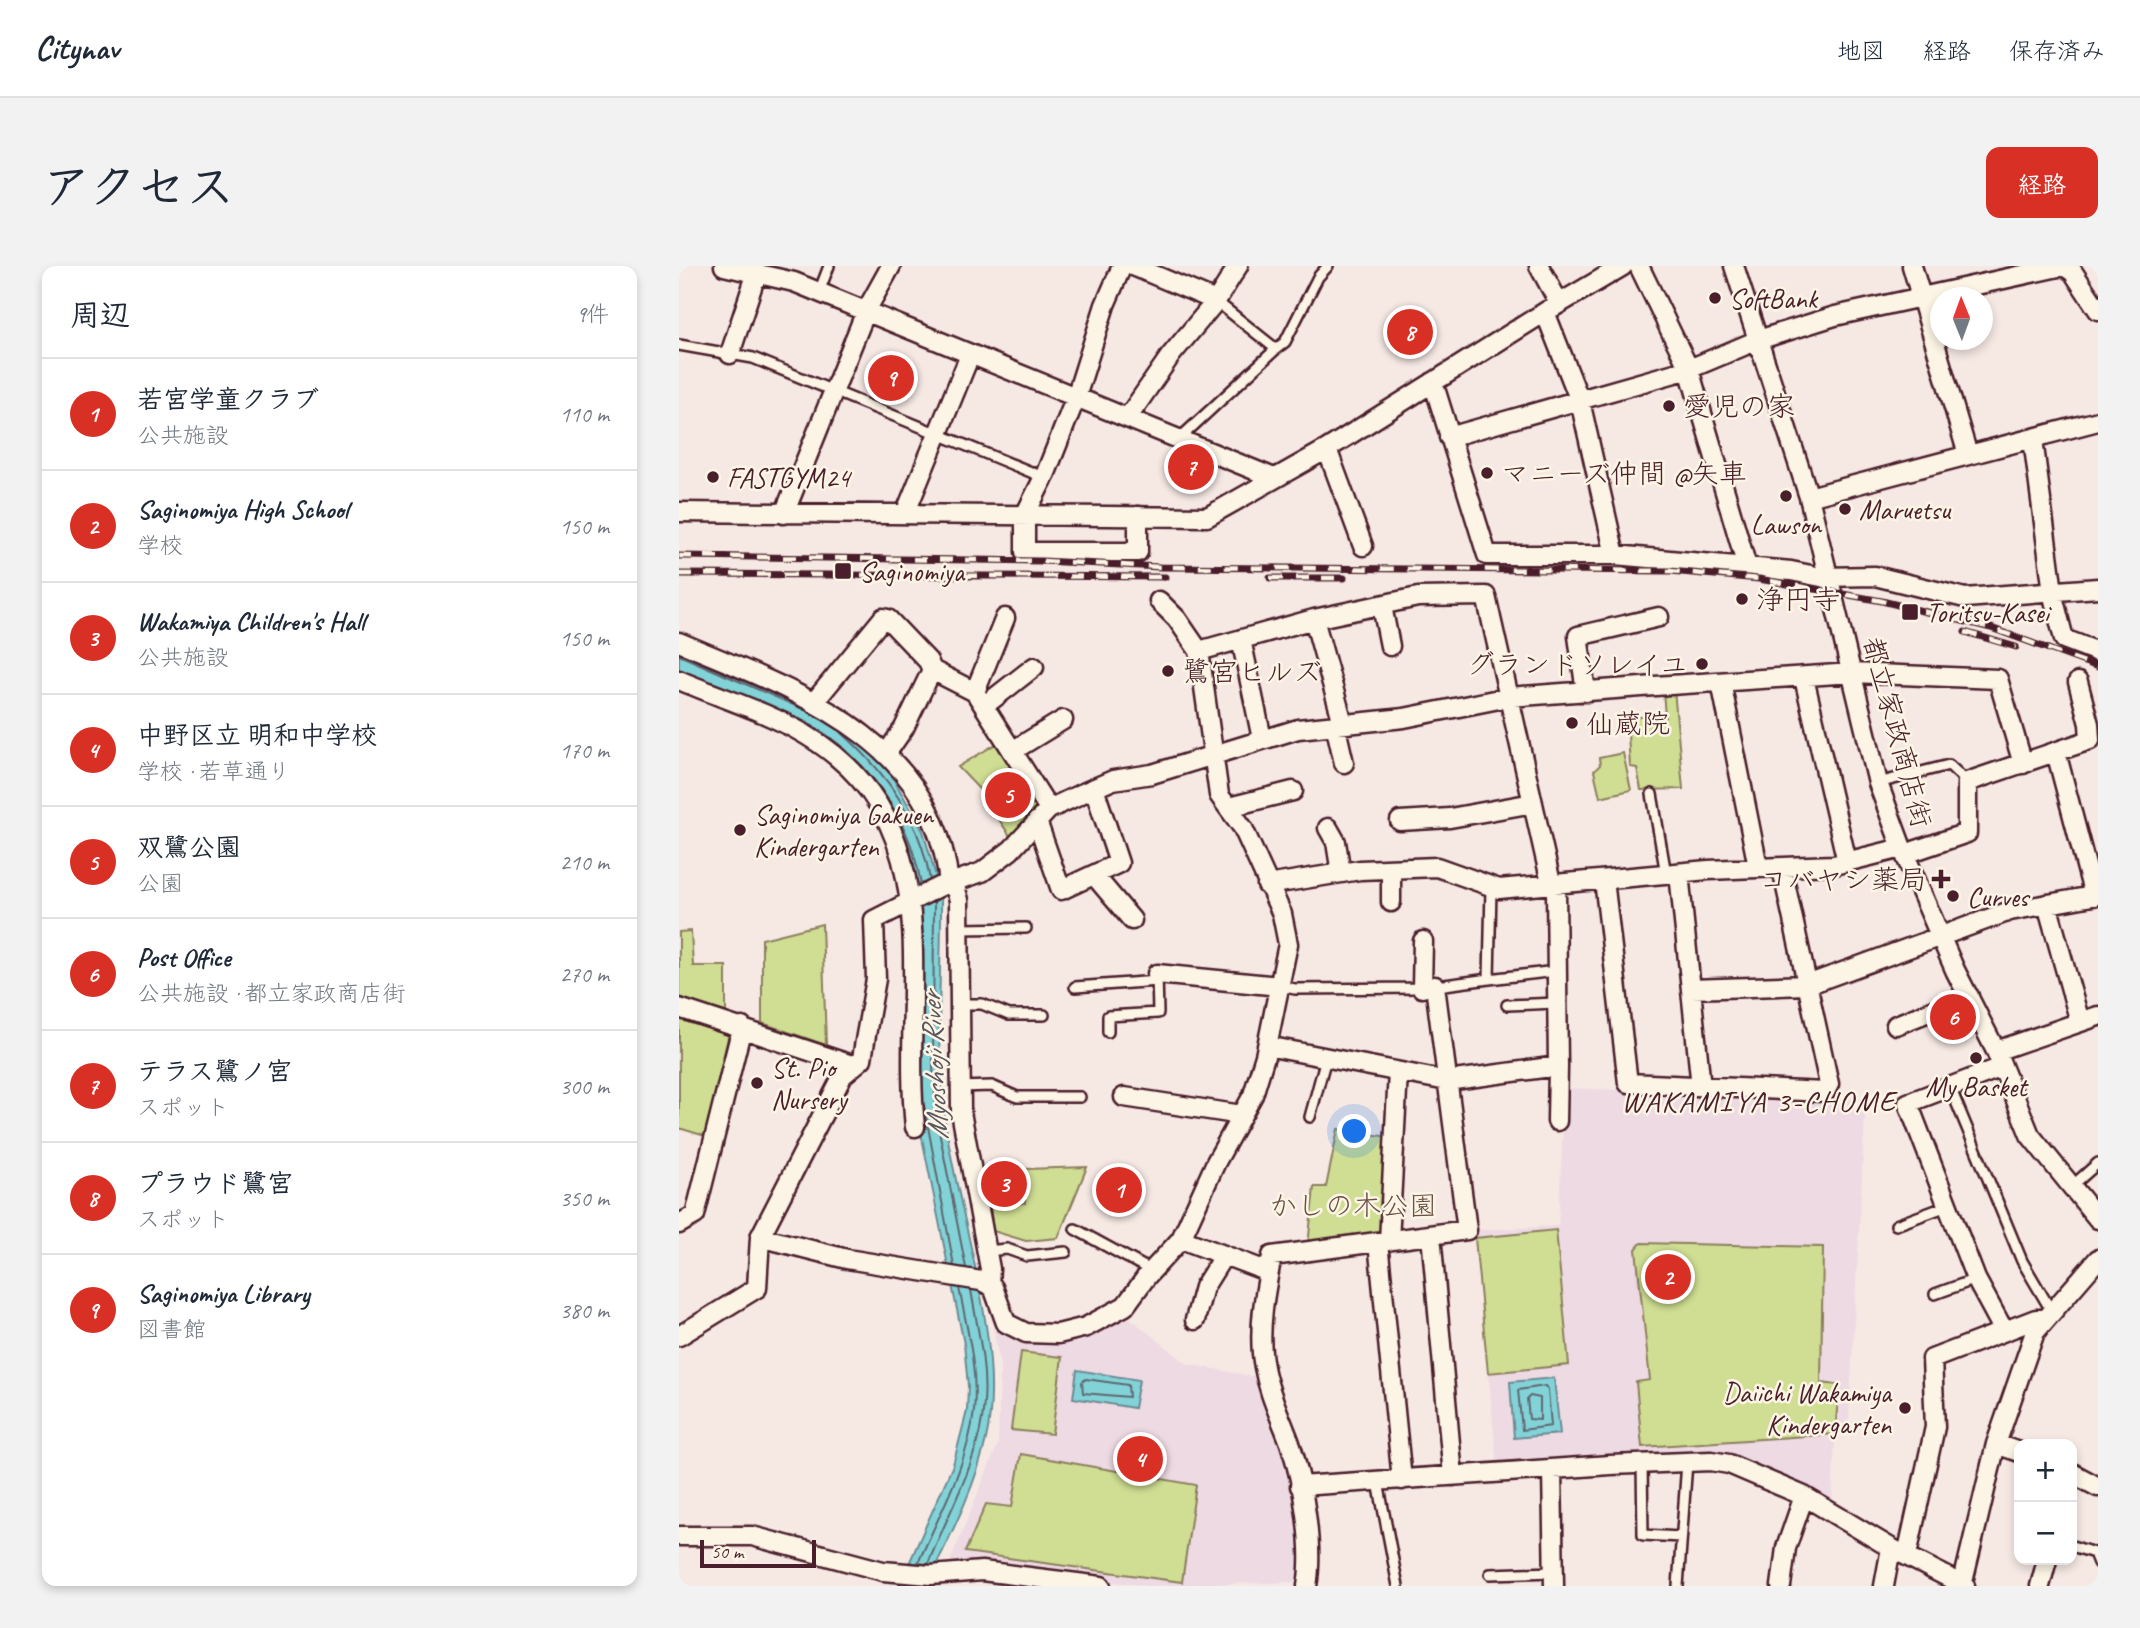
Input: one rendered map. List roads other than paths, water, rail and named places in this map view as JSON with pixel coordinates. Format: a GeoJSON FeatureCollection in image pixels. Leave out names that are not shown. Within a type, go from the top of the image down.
{"type":"FeatureCollection","features":[{"type":"Feature","properties":{"kind":"street"},"geometry":{"type":"LineString","coordinates":[[724,266],[754,268],[819,292],[1274,478]]}},
{"type":"Feature","properties":{"kind":"street"},"geometry":{"type":"LineString","coordinates":[[784,514],[866,311],[891,266]]}},
{"type":"Feature","properties":{"kind":"street"},"geometry":{"type":"LineString","coordinates":[[1122,266],[1105,304],[1076,397],[1024,515],[1024,552],[1138,552],[1138,516]]}},
{"type":"Feature","properties":{"kind":"street"},"geometry":{"type":"LineString","coordinates":[[1133,266],[1216,301]]}},
{"type":"Feature","properties":{"kind":"street"},"geometry":{"type":"LineString","coordinates":[[1128,418],[1171,355],[1216,301],[1238,266]]}},
{"type":"Feature","properties":{"kind":"street"},"geometry":{"type":"LineString","coordinates":[[1539,266],[1580,401],[1615,555]]}},
{"type":"Feature","properties":{"kind":"street"},"geometry":{"type":"LineString","coordinates":[[679,512],[1207,517],[1327,449],[1552,307],[1623,266]]}},
{"type":"Feature","properties":{"kind":"street"},"geometry":{"type":"LineString","coordinates":[[1639,266],[1689,369],[1747,567]]}},
{"type":"Feature","properties":{"kind":"street","name":"都立家政商店街"},"geometry":{"type":"LineString","coordinates":[[1734,266],[1809,497],[1878,783],[1903,851],[1999,1059],[2030,1135],[2098,1219]]}},
{"type":"Feature","properties":{"kind":"street"},"geometry":{"type":"LineString","coordinates":[[1912,266],[1968,455]]}},
{"type":"Feature","properties":{"kind":"street"},"geometry":{"type":"LineString","coordinates":[[730,354],[755,278],[754,268]]}},
{"type":"Feature","properties":{"kind":"street"},"geometry":{"type":"LineString","coordinates":[[1449,437],[1689,369],[1758,340],[1835,316],[1921,297],[2071,268],[2098,310]]}},
{"type":"Feature","properties":{"kind":"street"},"geometry":{"type":"LineString","coordinates":[[905,514],[970,355]]}},
{"type":"Feature","properties":{"kind":"street"},"geometry":{"type":"LineString","coordinates":[[1433,382],[1487,555],[1615,555],[1829,576],[1877,576],[1965,598],[2098,588]]}},
{"type":"Feature","properties":{"kind":"street"},"geometry":{"type":"LineString","coordinates":[[1809,497],[2098,421]]}},
{"type":"Feature","properties":{"kind":"street"},"geometry":{"type":"LineString","coordinates":[[2033,439],[2053,592],[2064,639],[2098,652]]}},
{"type":"Feature","properties":{"kind":"street"},"geometry":{"type":"LineString","coordinates":[[1327,449],[1363,546]]}},
{"type":"Feature","properties":{"kind":"street"},"geometry":{"type":"LineString","coordinates":[[1199,651],[1314,619],[1418,597],[1486,596],[1551,883],[1556,891],[1557,1121]]}},
{"type":"Feature","properties":{"kind":"street"},"geometry":{"type":"LineString","coordinates":[[944,885],[956,890],[959,900],[959,1087],[986,1251],[982,1281],[1006,1323],[1015,1331],[1058,1334],[1086,1327],[1125,1306],[1151,1271],[1181,1239],[1216,1162],[1252,1095],[1268,1046],[1288,944],[1282,914],[1244,828],[1219,795],[1199,651],[1177,619],[1159,601]]}},
{"type":"Feature","properties":{"kind":"street"},"geometry":{"type":"LineString","coordinates":[[1382,606],[1390,646]]}},
{"type":"Feature","properties":{"kind":"street"},"geometry":{"type":"LineString","coordinates":[[1586,692],[1578,636],[1659,617]]}},
{"type":"Feature","properties":{"kind":"street"},"geometry":{"type":"LineString","coordinates":[[815,701],[883,618],[888,619],[928,661],[932,670],[980,699],[1014,750],[1043,815],[1061,890],[1119,863],[1094,788]]}},
{"type":"Feature","properties":{"kind":"street"},"geometry":{"type":"LineString","coordinates":[[980,699],[1005,618]]}},
{"type":"Feature","properties":{"kind":"street"},"geometry":{"type":"LineString","coordinates":[[1314,619],[1339,724],[1344,763]]}},
{"type":"Feature","properties":{"kind":"street"},"geometry":{"type":"LineString","coordinates":[[1241,639],[1262,739]]}},
{"type":"Feature","properties":{"kind":"street"},"geometry":{"type":"LineString","coordinates":[[679,642],[815,701],[885,754],[908,777],[935,824],[946,857],[944,885]]}},
{"type":"Feature","properties":{"kind":"street"},"geometry":{"type":"LineString","coordinates":[[980,699],[1034,667]]}},
{"type":"Feature","properties":{"kind":"street"},"geometry":{"type":"LineString","coordinates":[[885,754],[904,728],[932,670]]}},
{"type":"Feature","properties":{"kind":"street"},"geometry":{"type":"LineString","coordinates":[[679,1336],[757,1288],[760,1237],[843,1075],[862,1059],[874,998],[874,920],[944,885],[982,872],[1011,850],[1043,815],[1094,788],[1113,780],[1152,774],[1298,729],[1404,718],[1509,697],[1852,673],[1998,679],[2022,764]]}},
{"type":"Feature","properties":{"kind":"street"},"geometry":{"type":"LineString","coordinates":[[1804,678],[1847,862]]}},
{"type":"Feature","properties":{"kind":"street"},"geometry":{"type":"LineString","coordinates":[[679,680],[808,736],[857,776],[872,794],[896,836],[914,899],[910,1057],[915,1127]]}},
{"type":"Feature","properties":{"kind":"street"},"geometry":{"type":"LineString","coordinates":[[1721,682],[1758,867]]}},
{"type":"Feature","properties":{"kind":"street"},"geometry":{"type":"LineString","coordinates":[[1267,885],[1341,873],[1437,867],[1490,888],[1758,867],[1782,869],[1847,862],[1903,851],[1967,833],[1967,782],[2090,740],[2094,725],[2078,682]]}},
{"type":"Feature","properties":{"kind":"street"},"geometry":{"type":"LineString","coordinates":[[1014,750],[1063,720]]}},
{"type":"Feature","properties":{"kind":"street"},"geometry":{"type":"LineString","coordinates":[[1691,989],[1807,985],[2010,911],[2096,895],[2056,752]]}},
{"type":"Feature","properties":{"kind":"street"},"geometry":{"type":"LineString","coordinates":[[1229,807],[1293,791]]}},
{"type":"Feature","properties":{"kind":"street"},"geometry":{"type":"LineString","coordinates":[[1400,821],[1450,818],[1533,803]]}},
{"type":"Feature","properties":{"kind":"street"},"geometry":{"type":"LineString","coordinates":[[1328,828],[1335,842],[1341,873]]}},
{"type":"Feature","properties":{"kind":"street"},"geometry":{"type":"LineString","coordinates":[[1391,869],[1391,902]]}},
{"type":"Feature","properties":{"kind":"street"},"geometry":{"type":"LineString","coordinates":[[1604,880],[1628,1083],[1825,1092],[1829,1084],[1782,869]]}},
{"type":"Feature","properties":{"kind":"street"},"geometry":{"type":"LineString","coordinates":[[1673,874],[1691,989],[1701,1087]]}},
{"type":"Feature","properties":{"kind":"street"},"geometry":{"type":"LineString","coordinates":[[1094,875],[1132,920]]}},
{"type":"Feature","properties":{"kind":"street"},"geometry":{"type":"LineString","coordinates":[[2047,904],[2080,1022]]}},
{"type":"Feature","properties":{"kind":"street"},"geometry":{"type":"LineString","coordinates":[[1181,1239],[1224,1255],[1270,1264],[1383,1242],[1467,1230],[1447,1080],[1423,941]]}},
{"type":"Feature","properties":{"kind":"street"},"geometry":{"type":"LineString","coordinates":[[1157,978],[1280,986]]}},
{"type":"Feature","properties":{"kind":"street"},"geometry":{"type":"LineString","coordinates":[[1896,1025],[1969,996]]}},
{"type":"Feature","properties":{"kind":"street"},"geometry":{"type":"LineString","coordinates":[[679,1008],[852,1065]]}},
{"type":"Feature","properties":{"kind":"street"},"geometry":{"type":"LineString","coordinates":[[2004,1331],[1976,1279],[1908,1103],[1949,1087],[1999,1059],[2098,1016]]}},
{"type":"Feature","properties":{"kind":"street"},"geometry":{"type":"LineString","coordinates":[[679,1224],[695,1215],[742,1027]]}},
{"type":"Feature","properties":{"kind":"street"},"geometry":{"type":"LineString","coordinates":[[1268,1046],[1447,1080],[1558,1066]]}},
{"type":"Feature","properties":{"kind":"street"},"geometry":{"type":"LineString","coordinates":[[1398,1072],[1383,1242],[1402,1480]]}},
{"type":"Feature","properties":{"kind":"street"},"geometry":{"type":"LineString","coordinates":[[1123,1097],[1242,1115]]}},
{"type":"Feature","properties":{"kind":"street"},"geometry":{"type":"LineString","coordinates":[[1431,1236],[1453,1476]]}},
{"type":"Feature","properties":{"kind":"street"},"geometry":{"type":"LineString","coordinates":[[760,1237],[847,1259],[982,1281]]}},
{"type":"Feature","properties":{"kind":"street"},"geometry":{"type":"LineString","coordinates":[[1195,1320],[1205,1287],[1224,1255]]}},
{"type":"Feature","properties":{"kind":"street"},"geometry":{"type":"LineString","coordinates":[[1300,1486],[1643,1463],[1729,1464],[1804,1496],[1899,1552],[1963,1585],[1996,1444],[2035,1332],[2098,1259]]}},
{"type":"Feature","properties":{"kind":"street"},"geometry":{"type":"LineString","coordinates":[[1270,1264],[1261,1345],[1274,1407],[1290,1444],[1300,1486],[1310,1564],[1306,1586]]}},
{"type":"Feature","properties":{"kind":"street"},"geometry":{"type":"LineString","coordinates":[[1884,1586],[1899,1552],[1935,1427],[1932,1359],[2049,1315]]}},
{"type":"Feature","properties":{"kind":"street"},"geometry":{"type":"LineString","coordinates":[[1996,1444],[2014,1450]]}},
{"type":"Feature","properties":{"kind":"street"},"geometry":{"type":"LineString","coordinates":[[1552,1470],[1554,1579]]}},
{"type":"Feature","properties":{"kind":"street"},"geometry":{"type":"LineString","coordinates":[[2077,1476],[2098,1487]]}},
{"type":"Feature","properties":{"kind":"street"},"geometry":{"type":"LineString","coordinates":[[1781,1586],[1786,1548],[1804,1496]]}},
{"type":"Feature","properties":{"kind":"street"},"geometry":{"type":"LineString","coordinates":[[679,1536],[752,1536],[783,1542],[858,1566],[901,1576],[982,1572],[1101,1586]]}},
{"type":"Feature","properties":{"kind":"street"},"geometry":{"type":"LineString","coordinates":[[2040,1586],[2046,1565]]}},
{"type":"Feature","properties":{"kind":"lane"},"geometry":{"type":"LineString","coordinates":[[819,292],[829,266]]}},
{"type":"Feature","properties":{"kind":"lane"},"geometry":{"type":"LineString","coordinates":[[1179,439],[1285,342],[1318,277],[1328,266]]}},
{"type":"Feature","properties":{"kind":"lane"},"geometry":{"type":"LineString","coordinates":[[1216,301],[1276,349]]}},
{"type":"Feature","properties":{"kind":"lane"},"geometry":{"type":"LineString","coordinates":[[679,345],[753,358],[1043,477]]}},
{"type":"Feature","properties":{"kind":"lane"},"geometry":{"type":"LineString","coordinates":[[1878,783],[1949,765],[1967,782]]}},
{"type":"Feature","properties":{"kind":"lane"},"geometry":{"type":"LineString","coordinates":[[1652,794],[1673,874]]}},
{"type":"Feature","properties":{"kind":"lane"},"geometry":{"type":"LineString","coordinates":[[1489,979],[1490,888]]}},
{"type":"Feature","properties":{"kind":"lane"},"geometry":{"type":"LineString","coordinates":[[959,929],[1026,928]]}},
{"type":"Feature","properties":{"kind":"lane"},"geometry":{"type":"LineString","coordinates":[[1280,986],[1295,989],[1429,987],[1556,971]]}},
{"type":"Feature","properties":{"kind":"lane"},"geometry":{"type":"LineString","coordinates":[[1075,987],[1157,978],[1158,1013],[1108,1016],[1108,1032]]}},
{"type":"Feature","properties":{"kind":"lane"},"geometry":{"type":"LineString","coordinates":[[1507,1006],[1556,1003]]}},
{"type":"Feature","properties":{"kind":"lane"},"geometry":{"type":"LineString","coordinates":[[958,1004],[982,1004],[1009,1015],[1044,1015]]}},
{"type":"Feature","properties":{"kind":"lane"},"geometry":{"type":"LineString","coordinates":[[1310,1117],[1326,1058]]}},
{"type":"Feature","properties":{"kind":"lane"},"geometry":{"type":"LineString","coordinates":[[959,1087],[992,1086],[1017,1097],[1080,1097]]}},
{"type":"Feature","properties":{"kind":"lane"},"geometry":{"type":"LineString","coordinates":[[1949,1087],[2022,1261],[2049,1315]]}},
{"type":"Feature","properties":{"kind":"lane"},"geometry":{"type":"LineString","coordinates":[[2072,1186],[2098,1163]]}},
{"type":"Feature","properties":{"kind":"lane"},"geometry":{"type":"LineString","coordinates":[[1896,1225],[1947,1206]]}},
{"type":"Feature","properties":{"kind":"lane"},"geometry":{"type":"LineString","coordinates":[[1075,1229],[1151,1271]]}},
{"type":"Feature","properties":{"kind":"lane"},"geometry":{"type":"LineString","coordinates":[[986,1251],[1007,1250],[1027,1256],[1066,1252]]}},
{"type":"Feature","properties":{"kind":"lane"},"geometry":{"type":"LineString","coordinates":[[1935,1293],[1976,1279]]}},
{"type":"Feature","properties":{"kind":"lane"},"geometry":{"type":"LineString","coordinates":[[1678,1586],[1687,1462]]}},
{"type":"Feature","properties":{"kind":"lane"},"geometry":{"type":"LineString","coordinates":[[1643,1463],[1643,1535],[1681,1537]]}},
{"type":"Feature","properties":{"kind":"lane"},"geometry":{"type":"LineString","coordinates":[[2098,1481],[2098,1487]]}},
{"type":"Feature","properties":{"kind":"lane"},"geometry":{"type":"LineString","coordinates":[[1378,1482],[1398,1586]]}},
{"type":"Feature","properties":{"kind":"lane"},"geometry":{"type":"LineString","coordinates":[[2077,1548],[2094,1553],[2098,1563]]}},
{"type":"Feature","properties":{"kind":"lane"},"geometry":{"type":"LineString","coordinates":[[1490,1574],[1554,1579]]}},
{"type":"Feature","properties":{"kind":"water","name":"Myoshoji River"},"geometry":{"type":"Polygon","coordinates":[[[679,648],[819,709],[885,764],[923,831],[941,894],[939,1036],[942,1093],[951,1158],[986,1323],[991,1403],[986,1439],[975,1477],[926,1586],[899,1586],[953,1465],[967,1411],[968,1386],[964,1344],[920,1128],[918,904],[854,767],[679,675],[679,648]]]}},
{"type":"Feature","properties":{"kind":"water"},"geometry":{"type":"Polygon","coordinates":[[[1077,1370],[1139,1380],[1134,1408],[1073,1398],[1077,1370]]]}},
{"type":"Feature","properties":{"kind":"water"},"geometry":{"type":"Polygon","coordinates":[[[1554,1378],[1560,1434],[1514,1438],[1510,1382],[1554,1378]]]}},
{"type":"Feature","properties":{"kind":"railway"},"geometry":{"type":"LineString","coordinates":[[679,556],[1042,561],[1160,567],[1670,571],[1759,579],[1882,601],[1991,628],[2098,667]]}},
{"type":"Feature","properties":{"kind":"railway"},"geometry":{"type":"LineString","coordinates":[[679,574],[1165,577]]}},
{"type":"Feature","properties":{"kind":"railway"},"geometry":{"type":"LineString","coordinates":[[1270,578],[1344,578]]}},
{"type":"Feature","properties":{"kind":"railway"},"geometry":{"type":"LineString","coordinates":[[1965,632],[2016,647]]}},
{"type":"Feature","properties":{"kind":"place","name":"SoftBank"},"geometry":{"type":"Point","coordinates":[1715,298]}},
{"type":"Feature","properties":{"kind":"place","name":"プラウド鷺宮"},"geometry":{"type":"Point","coordinates":[1410,332]}},
{"type":"Feature","properties":{"kind":"place","name":"Saginomiya Library"},"geometry":{"type":"Point","coordinates":[891,378]}},
{"type":"Feature","properties":{"kind":"place","name":"愛児の家"},"geometry":{"type":"Point","coordinates":[1669,406]}},
{"type":"Feature","properties":{"kind":"place","name":"テラス鷺ノ宮"},"geometry":{"type":"Point","coordinates":[1191,467]}},
{"type":"Feature","properties":{"kind":"place","name":"マニーズ仲間 @矢車"},"geometry":{"type":"Point","coordinates":[1487,473]}},
{"type":"Feature","properties":{"kind":"place","name":"FASTGYM24"},"geometry":{"type":"Point","coordinates":[713,477]}},
{"type":"Feature","properties":{"kind":"place","name":"Lawson"},"geometry":{"type":"Point","coordinates":[1786,496]}},
{"type":"Feature","properties":{"kind":"place","name":"Maruetsu"},"geometry":{"type":"Point","coordinates":[1845,509]}},
{"type":"Feature","properties":{"kind":"place","name":"Saginomiya"},"geometry":{"type":"Point","coordinates":[843,571]}},
{"type":"Feature","properties":{"kind":"place","name":"浄円寺"},"geometry":{"type":"Point","coordinates":[1742,599]}},
{"type":"Feature","properties":{"kind":"place","name":"Toritsu-Kasei"},"geometry":{"type":"Point","coordinates":[1910,612]}},
{"type":"Feature","properties":{"kind":"place","name":"グランドソレイユ"},"geometry":{"type":"Point","coordinates":[1702,664]}},
{"type":"Feature","properties":{"kind":"place","name":"鷺宮ヒルズ"},"geometry":{"type":"Point","coordinates":[1168,671]}},
{"type":"Feature","properties":{"kind":"place","name":"仙蔵院"},"geometry":{"type":"Point","coordinates":[1572,723]}},
{"type":"Feature","properties":{"kind":"place","name":"双鷺公園"},"geometry":{"type":"Point","coordinates":[1008,795]}},
{"type":"Feature","properties":{"kind":"place","name":"Saginomiya Gakuen Kindergarten"},"geometry":{"type":"Point","coordinates":[740,830]}},
{"type":"Feature","properties":{"kind":"place","name":"コバヤシ薬局"},"geometry":{"type":"Point","coordinates":[1941,879]}},
{"type":"Feature","properties":{"kind":"place","name":"Curves"},"geometry":{"type":"Point","coordinates":[1953,896]}},
{"type":"Feature","properties":{"kind":"place","name":"Post Office"},"geometry":{"type":"Point","coordinates":[1953,1017]}},
{"type":"Feature","properties":{"kind":"place","name":"My Basket"},"geometry":{"type":"Point","coordinates":[1976,1058]}},
{"type":"Feature","properties":{"kind":"place","name":"St. Pio Nursery"},"geometry":{"type":"Point","coordinates":[757,1083]}},
{"type":"Feature","properties":{"kind":"place","name":"Wakamiya Children's Hall"},"geometry":{"type":"Point","coordinates":[1004,1184]}},
{"type":"Feature","properties":{"kind":"place","name":"若宮学童クラブ"},"geometry":{"type":"Point","coordinates":[1119,1190]}},
{"type":"Feature","properties":{"kind":"place","name":"Saginomiya High School"},"geometry":{"type":"Point","coordinates":[1668,1277]}},
{"type":"Feature","properties":{"kind":"place","name":"Daiichi Wakamiya Kindergarten"},"geometry":{"type":"Point","coordinates":[1905,1408]}},
{"type":"Feature","properties":{"kind":"place","name":"中野区立 明和中学校"},"geometry":{"type":"Point","coordinates":[1140,1459]}},
{"type":"Feature","properties":{"kind":"district","name":"WAKAMIYA 3-CHOME"},"geometry":{"type":"Point","coordinates":[1759,1101]}},
{"type":"Feature","properties":{"kind":"park label","name":"かしの木公園"},"geometry":{"type":"Point","coordinates":[1353,1205]}}]}
